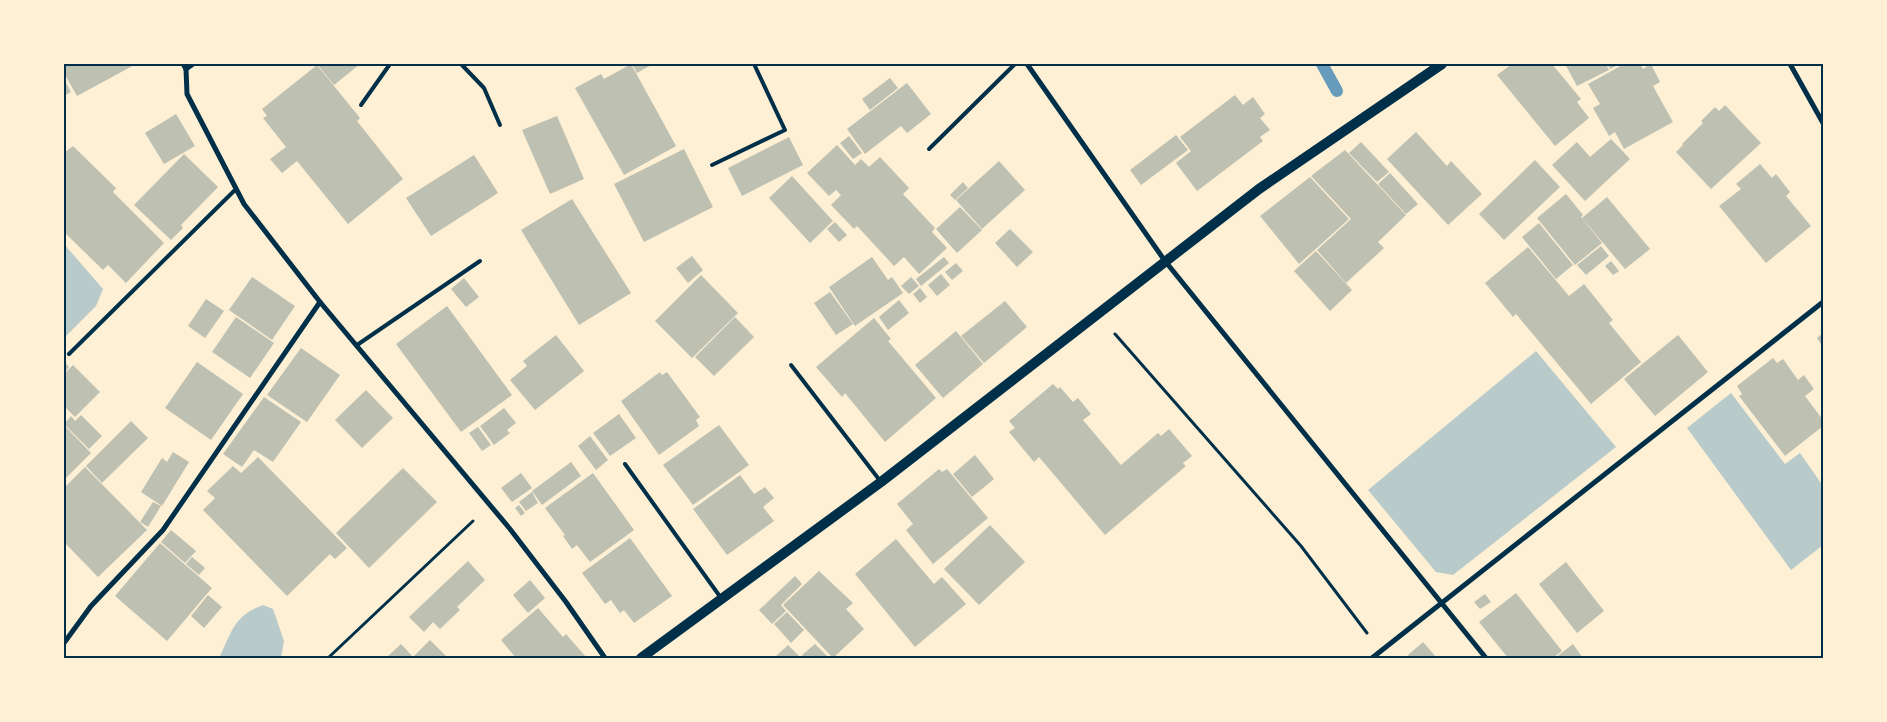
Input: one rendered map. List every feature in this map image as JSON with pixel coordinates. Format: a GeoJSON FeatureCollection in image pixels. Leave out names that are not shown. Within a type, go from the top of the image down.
{"type":"FeatureCollection","features":[{"type":"Feature","properties":{"kind":"main road"},"geometry":{"type":"LineString","coordinates":[[640,658],[881,482],[1259,189],[1442,64]]}},
{"type":"Feature","properties":{"kind":"street"},"geometry":{"type":"LineString","coordinates":[[193,64],[184,66],[187,94],[244,204],[320,302],[490,505],[566,602],[605,658]]}},
{"type":"Feature","properties":{"kind":"street"},"geometry":{"type":"LineString","coordinates":[[1027,64],[1165,261],[1486,658]]}},
{"type":"Feature","properties":{"kind":"street"},"geometry":{"type":"LineString","coordinates":[[1790,64],[1823,123]]}},
{"type":"Feature","properties":{"kind":"street"},"geometry":{"type":"LineString","coordinates":[[64,643],[91,606],[162,530],[320,302]]}},
{"type":"Feature","properties":{"kind":"street"},"geometry":{"type":"LineString","coordinates":[[1372,658],[1823,302]]}},
{"type":"Feature","properties":{"kind":"lane"},"geometry":{"type":"LineString","coordinates":[[361,105],[390,64]]}},
{"type":"Feature","properties":{"kind":"lane"},"geometry":{"type":"LineString","coordinates":[[461,64],[484,88],[500,125]]}},
{"type":"Feature","properties":{"kind":"lane"},"geometry":{"type":"LineString","coordinates":[[712,165],[785,130],[754,64]]}},
{"type":"Feature","properties":{"kind":"lane"},"geometry":{"type":"LineString","coordinates":[[929,149],[1015,64]]}},
{"type":"Feature","properties":{"kind":"lane"},"geometry":{"type":"LineString","coordinates":[[68,354],[236,189]]}},
{"type":"Feature","properties":{"kind":"lane"},"geometry":{"type":"LineString","coordinates":[[357,345],[480,261]]}},
{"type":"Feature","properties":{"kind":"lane"},"geometry":{"type":"LineString","coordinates":[[791,365],[881,482]]}},
{"type":"Feature","properties":{"kind":"lane"},"geometry":{"type":"LineString","coordinates":[[625,464],[722,599]]}},
{"type":"Feature","properties":{"kind":"path"},"geometry":{"type":"LineString","coordinates":[[1097,313],[1301,546],[1381,651]]}},
{"type":"Feature","properties":{"kind":"path"},"geometry":{"type":"LineString","coordinates":[[328,658],[490,505]]}},
{"type":"Feature","properties":{"kind":"shaded area"},"geometry":{"type":"Polygon","coordinates":[[[64,244],[103,289],[96,306],[64,338],[64,244]]]}},
{"type":"Feature","properties":{"kind":"shaded area"},"geometry":{"type":"Polygon","coordinates":[[[1536,351],[1616,447],[1453,575],[1436,572],[1368,490],[1536,351]]]}},
{"type":"Feature","properties":{"kind":"shaded area"},"geometry":{"type":"Polygon","coordinates":[[[1731,393],[1785,464],[1800,453],[1823,486],[1823,545],[1791,570],[1687,428],[1731,393]]]}},
{"type":"Feature","properties":{"kind":"shaded area"},"geometry":{"type":"Polygon","coordinates":[[[263,605],[273,609],[284,641],[281,658],[219,658],[239,620],[253,609],[263,605]]]}},
{"type":"Feature","properties":{"kind":"building"},"geometry":{"type":"Polygon","coordinates":[[[64,64],[136,64],[77,96],[64,73],[64,64]]]}},
{"type":"Feature","properties":{"kind":"building"},"geometry":{"type":"Polygon","coordinates":[[[317,64],[360,64],[334,85],[317,64]]]}},
{"type":"Feature","properties":{"kind":"building"},"geometry":{"type":"Polygon","coordinates":[[[631,64],[676,146],[624,175],[575,88],[601,74],[604,79],[631,64]]]}},
{"type":"Feature","properties":{"kind":"building"},"geometry":{"type":"Polygon","coordinates":[[[632,64],[653,64],[637,73],[632,64]]]}},
{"type":"Feature","properties":{"kind":"building"},"geometry":{"type":"Polygon","coordinates":[[[1512,64],[1552,64],[1581,99],[1577,102],[1589,118],[1555,146],[1497,75],[1512,64]]]}},
{"type":"Feature","properties":{"kind":"building"},"geometry":{"type":"Polygon","coordinates":[[[1565,64],[1606,64],[1609,70],[1577,86],[1565,64]]]}},
{"type":"Feature","properties":{"kind":"building"},"geometry":{"type":"Polygon","coordinates":[[[1607,64],[1620,64],[1610,69],[1607,64]]]}},
{"type":"Feature","properties":{"kind":"building"},"geometry":{"type":"Polygon","coordinates":[[[1624,64],[1640,64],[1643,69],[1651,64],[1660,82],[1653,86],[1673,122],[1624,149],[1615,132],[1609,136],[1593,108],[1600,104],[1588,84],[1624,64]]]}},
{"type":"Feature","properties":{"kind":"building"},"geometry":{"type":"Polygon","coordinates":[[[317,65],[360,118],[357,121],[403,179],[348,224],[297,161],[282,173],[270,159],[286,147],[263,118],[267,116],[262,109],[317,65]]]}},
{"type":"Feature","properties":{"kind":"building"},"geometry":{"type":"Polygon","coordinates":[[[890,78],[898,88],[870,110],[862,99],[890,78]]]}},
{"type":"Feature","properties":{"kind":"building"},"geometry":{"type":"Polygon","coordinates":[[[64,79],[71,92],[64,96],[64,79]]]}},
{"type":"Feature","properties":{"kind":"building"},"geometry":{"type":"Polygon","coordinates":[[[907,83],[931,114],[907,133],[901,126],[865,154],[847,129],[907,83]]]}},
{"type":"Feature","properties":{"kind":"building"},"geometry":{"type":"Polygon","coordinates":[[[1235,95],[1243,105],[1253,97],[1265,114],[1260,118],[1270,130],[1260,137],[1263,141],[1197,191],[1176,163],[1191,151],[1180,137],[1235,95]]]}},
{"type":"Feature","properties":{"kind":"building"},"geometry":{"type":"Polygon","coordinates":[[[1725,105],[1761,143],[1711,189],[1676,152],[1715,107],[1719,111],[1725,105]]]}},
{"type":"Feature","properties":{"kind":"building"},"geometry":{"type":"Polygon","coordinates":[[[176,114],[195,146],[164,164],[145,133],[176,114]]]}},
{"type":"Feature","properties":{"kind":"building"},"geometry":{"type":"Polygon","coordinates":[[[557,116],[584,179],[550,194],[522,130],[557,116]]]}},
{"type":"Feature","properties":{"kind":"building"},"geometry":{"type":"Polygon","coordinates":[[[1416,132],[1447,166],[1451,161],[1482,194],[1448,225],[1387,159],[1416,132]]]}},
{"type":"Feature","properties":{"kind":"building"},"geometry":{"type":"Polygon","coordinates":[[[1176,135],[1188,150],[1141,185],[1130,170],[1176,135]]]}},
{"type":"Feature","properties":{"kind":"building"},"geometry":{"type":"Polygon","coordinates":[[[849,136],[862,153],[853,159],[840,143],[849,136]]]}},
{"type":"Feature","properties":{"kind":"building"},"geometry":{"type":"Polygon","coordinates":[[[789,137],[803,165],[742,196],[728,168],[789,137]]]}},
{"type":"Feature","properties":{"kind":"building"},"geometry":{"type":"Polygon","coordinates":[[[1611,139],[1630,159],[1585,201],[1552,165],[1577,142],[1590,157],[1611,139]]]}},
{"type":"Feature","properties":{"kind":"building"},"geometry":{"type":"Polygon","coordinates":[[[1361,142],[1389,172],[1377,182],[1349,153],[1361,142]]]}},
{"type":"Feature","properties":{"kind":"building"},"geometry":{"type":"Polygon","coordinates":[[[837,145],[855,165],[861,159],[869,167],[880,157],[909,188],[903,194],[935,228],[932,232],[947,248],[919,274],[904,257],[894,266],[857,226],[854,229],[831,205],[841,195],[836,190],[829,196],[807,173],[837,145]]]}},
{"type":"Feature","properties":{"kind":"building"},"geometry":{"type":"Polygon","coordinates":[[[73,146],[116,188],[113,192],[164,243],[126,283],[108,265],[103,270],[64,232],[64,153],[73,146]]]}},
{"type":"Feature","properties":{"kind":"building"},"geometry":{"type":"Polygon","coordinates":[[[684,149],[713,207],[644,242],[614,184],[684,149]]]}},
{"type":"Feature","properties":{"kind":"building"},"geometry":{"type":"Polygon","coordinates":[[[1345,150],[1406,215],[1378,242],[1384,248],[1346,283],[1317,250],[1351,219],[1311,176],[1345,150]]]}},
{"type":"Feature","properties":{"kind":"building"},"geometry":{"type":"Polygon","coordinates":[[[184,154],[218,187],[181,225],[183,228],[171,240],[134,205],[184,154]]]}},
{"type":"Feature","properties":{"kind":"building"},"geometry":{"type":"Polygon","coordinates":[[[474,155],[498,193],[431,236],[406,198],[474,155]]]}},
{"type":"Feature","properties":{"kind":"building"},"geometry":{"type":"Polygon","coordinates":[[[1535,160],[1560,187],[1504,240],[1479,214],[1535,160]]]}},
{"type":"Feature","properties":{"kind":"building"},"geometry":{"type":"Polygon","coordinates":[[[999,161],[1025,190],[982,229],[956,200],[999,161]]]}},
{"type":"Feature","properties":{"kind":"building"},"geometry":{"type":"Polygon","coordinates":[[[1760,164],[1772,178],[1776,174],[1790,192],[1786,196],[1811,226],[1766,263],[1719,206],[1741,189],[1736,184],[1760,164]]]}},
{"type":"Feature","properties":{"kind":"building"},"geometry":{"type":"Polygon","coordinates":[[[1390,173],[1418,204],[1406,214],[1378,184],[1390,173]]]}},
{"type":"Feature","properties":{"kind":"building"},"geometry":{"type":"Polygon","coordinates":[[[792,176],[833,221],[810,243],[769,198],[792,176]]]}},
{"type":"Feature","properties":{"kind":"building"},"geometry":{"type":"Polygon","coordinates":[[[1310,177],[1349,219],[1299,264],[1260,216],[1310,177]]]}},
{"type":"Feature","properties":{"kind":"building"},"geometry":{"type":"Polygon","coordinates":[[[963,182],[968,188],[955,200],[950,195],[963,182]]]}},
{"type":"Feature","properties":{"kind":"building"},"geometry":{"type":"Polygon","coordinates":[[[1566,194],[1583,215],[1581,217],[1602,243],[1575,265],[1537,218],[1566,194]]]}},
{"type":"Feature","properties":{"kind":"building"},"geometry":{"type":"Polygon","coordinates":[[[1607,197],[1650,249],[1625,269],[1582,218],[1607,197]]]}},
{"type":"Feature","properties":{"kind":"building"},"geometry":{"type":"Polygon","coordinates":[[[572,199],[631,293],[579,325],[521,230],[572,199]]]}},
{"type":"Feature","properties":{"kind":"building"},"geometry":{"type":"Polygon","coordinates":[[[960,207],[982,230],[957,253],[936,229],[960,207]]]}},
{"type":"Feature","properties":{"kind":"building"},"geometry":{"type":"Polygon","coordinates":[[[835,222],[847,235],[839,242],[827,229],[835,222]]]}},
{"type":"Feature","properties":{"kind":"building"},"geometry":{"type":"Polygon","coordinates":[[[1539,223],[1573,265],[1556,279],[1522,237],[1539,223]]]}},
{"type":"Feature","properties":{"kind":"building"},"geometry":{"type":"Polygon","coordinates":[[[1010,229],[1033,252],[1017,267],[995,243],[1010,229]]]}},
{"type":"Feature","properties":{"kind":"building"},"geometry":{"type":"Polygon","coordinates":[[[1601,246],[1609,256],[1586,275],[1577,265],[1601,246]]]}},
{"type":"Feature","properties":{"kind":"building"},"geometry":{"type":"Polygon","coordinates":[[[1528,247],[1569,296],[1584,284],[1613,320],[1609,323],[1641,362],[1591,404],[1516,314],[1513,317],[1485,283],[1528,247]]]}},
{"type":"Feature","properties":{"kind":"building"},"geometry":{"type":"Polygon","coordinates":[[[1316,251],[1352,290],[1330,311],[1294,271],[1316,251]]]}},
{"type":"Feature","properties":{"kind":"building"},"geometry":{"type":"Polygon","coordinates":[[[692,256],[703,270],[688,283],[676,268],[692,256]]]}},
{"type":"Feature","properties":{"kind":"building"},"geometry":{"type":"Polygon","coordinates":[[[872,257],[888,280],[892,277],[903,293],[855,326],[829,287],[872,257]]]}},
{"type":"Feature","properties":{"kind":"building"},"geometry":{"type":"Polygon","coordinates":[[[944,257],[949,263],[921,286],[916,279],[944,257]]]}},
{"type":"Feature","properties":{"kind":"building"},"geometry":{"type":"Polygon","coordinates":[[[1611,261],[1619,271],[1613,275],[1605,266],[1611,261]]]}},
{"type":"Feature","properties":{"kind":"building"},"geometry":{"type":"Polygon","coordinates":[[[956,263],[963,271],[952,280],[945,272],[956,263]]]}},
{"type":"Feature","properties":{"kind":"building"},"geometry":{"type":"Polygon","coordinates":[[[941,274],[950,285],[937,296],[928,285],[941,274]]]}},
{"type":"Feature","properties":{"kind":"building"},"geometry":{"type":"Polygon","coordinates":[[[701,275],[738,313],[692,358],[655,321],[701,275]]]}},
{"type":"Feature","properties":{"kind":"building"},"geometry":{"type":"Polygon","coordinates":[[[252,277],[295,306],[272,340],[229,310],[252,277]]]}},
{"type":"Feature","properties":{"kind":"building"},"geometry":{"type":"Polygon","coordinates":[[[911,277],[919,286],[909,294],[901,286],[911,277]]]}},
{"type":"Feature","properties":{"kind":"building"},"geometry":{"type":"Polygon","coordinates":[[[464,278],[479,297],[466,307],[451,289],[464,278]]]}},
{"type":"Feature","properties":{"kind":"building"},"geometry":{"type":"Polygon","coordinates":[[[920,288],[927,297],[920,303],[913,294],[920,288]]]}},
{"type":"Feature","properties":{"kind":"building"},"geometry":{"type":"Polygon","coordinates":[[[830,292],[853,324],[836,335],[814,303],[830,292]]]}},
{"type":"Feature","properties":{"kind":"building"},"geometry":{"type":"Polygon","coordinates":[[[206,299],[224,311],[205,338],[188,326],[206,299]]]}},
{"type":"Feature","properties":{"kind":"building"},"geometry":{"type":"Polygon","coordinates":[[[899,300],[909,313],[888,330],[879,317],[899,300]]]}},
{"type":"Feature","properties":{"kind":"building"},"geometry":{"type":"Polygon","coordinates":[[[1005,301],[1027,327],[984,363],[961,336],[1005,301]]]}},
{"type":"Feature","properties":{"kind":"building"},"geometry":{"type":"Polygon","coordinates":[[[447,306],[512,395],[461,432],[396,344],[447,306]]]}},
{"type":"Feature","properties":{"kind":"building"},"geometry":{"type":"Polygon","coordinates":[[[236,317],[274,343],[250,378],[212,352],[236,317]]]}},
{"type":"Feature","properties":{"kind":"building"},"geometry":{"type":"Polygon","coordinates":[[[735,317],[754,337],[714,376],[695,357],[735,317]]]}},
{"type":"Feature","properties":{"kind":"building"},"geometry":{"type":"Polygon","coordinates":[[[874,318],[891,339],[888,341],[936,398],[885,442],[845,393],[842,397],[816,367],[874,318]]]}},
{"type":"Feature","properties":{"kind":"building"},"geometry":{"type":"Polygon","coordinates":[[[956,331],[983,364],[943,398],[915,365],[956,331]]]}},
{"type":"Feature","properties":{"kind":"building"},"geometry":{"type":"Polygon","coordinates":[[[1823,333],[1823,347],[1817,338],[1823,333]]]}},
{"type":"Feature","properties":{"kind":"building"},"geometry":{"type":"Polygon","coordinates":[[[556,335],[584,371],[535,410],[510,380],[527,366],[523,361],[556,335]]]}},
{"type":"Feature","properties":{"kind":"building"},"geometry":{"type":"Polygon","coordinates":[[[1678,335],[1708,372],[1655,416],[1624,379],[1678,335]]]}},
{"type":"Feature","properties":{"kind":"building"},"geometry":{"type":"Polygon","coordinates":[[[301,348],[340,375],[307,422],[267,395],[301,348]]]}},
{"type":"Feature","properties":{"kind":"building"},"geometry":{"type":"Polygon","coordinates":[[[1773,358],[1777,363],[1783,359],[1798,380],[1804,375],[1814,389],[1805,396],[1823,420],[1823,426],[1785,456],[1739,396],[1742,394],[1737,386],[1773,358]]]}},
{"type":"Feature","properties":{"kind":"building"},"geometry":{"type":"Polygon","coordinates":[[[64,361],[69,367],[64,373],[64,361]]]}},
{"type":"Feature","properties":{"kind":"building"},"geometry":{"type":"Polygon","coordinates":[[[197,362],[243,394],[211,440],[165,408],[197,362]]]}},
{"type":"Feature","properties":{"kind":"building"},"geometry":{"type":"Polygon","coordinates":[[[73,365],[100,392],[75,417],[64,406],[64,374],[73,365]]]}},
{"type":"Feature","properties":{"kind":"building"},"geometry":{"type":"Polygon","coordinates":[[[660,372],[662,375],[667,372],[700,417],[696,420],[699,426],[659,455],[621,401],[660,372]]]}},
{"type":"Feature","properties":{"kind":"building"},"geometry":{"type":"Polygon","coordinates":[[[1053,384],[1058,389],[1060,387],[1073,402],[1078,398],[1091,414],[1083,420],[1121,465],[1158,433],[1161,436],[1169,429],[1192,456],[1183,463],[1186,466],[1105,535],[1039,457],[1034,462],[1009,432],[1015,428],[1009,421],[1053,384]]]}},
{"type":"Feature","properties":{"kind":"building"},"geometry":{"type":"Polygon","coordinates":[[[366,390],[393,418],[362,448],[335,420],[366,390]]]}},
{"type":"Feature","properties":{"kind":"building"},"geometry":{"type":"Polygon","coordinates":[[[264,397],[301,422],[273,462],[254,450],[242,467],[223,454],[264,397]]]}},
{"type":"Feature","properties":{"kind":"building"},"geometry":{"type":"Polygon","coordinates":[[[504,408],[516,423],[507,430],[510,433],[494,445],[480,426],[504,408]]]}},
{"type":"Feature","properties":{"kind":"building"},"geometry":{"type":"Polygon","coordinates":[[[619,414],[636,438],[610,456],[593,433],[619,414]]]}},
{"type":"Feature","properties":{"kind":"building"},"geometry":{"type":"Polygon","coordinates":[[[81,415],[102,436],[89,449],[64,424],[71,416],[75,421],[81,415]]]}},
{"type":"Feature","properties":{"kind":"building"},"geometry":{"type":"Polygon","coordinates":[[[131,421],[148,438],[102,483],[86,466],[131,421]]]}},
{"type":"Feature","properties":{"kind":"building"},"geometry":{"type":"Polygon","coordinates":[[[64,425],[91,453],[64,480],[64,425]]]}},
{"type":"Feature","properties":{"kind":"building"},"geometry":{"type":"Polygon","coordinates":[[[719,425],[749,465],[693,505],[663,465],[719,425]]]}},
{"type":"Feature","properties":{"kind":"building"},"geometry":{"type":"Polygon","coordinates":[[[478,427],[491,445],[482,451],[469,433],[478,427]]]}},
{"type":"Feature","properties":{"kind":"building"},"geometry":{"type":"Polygon","coordinates":[[[590,436],[608,460],[596,470],[578,446],[590,436]]]}},
{"type":"Feature","properties":{"kind":"building"},"geometry":{"type":"Polygon","coordinates":[[[173,452],[189,462],[162,506],[141,492],[162,458],[167,462],[173,452]]]}},
{"type":"Feature","properties":{"kind":"building"},"geometry":{"type":"Polygon","coordinates":[[[975,455],[994,479],[972,497],[953,474],[975,455]]]}},
{"type":"Feature","properties":{"kind":"building"},"geometry":{"type":"Polygon","coordinates":[[[258,457],[347,548],[335,559],[330,554],[287,596],[203,510],[215,498],[207,491],[233,466],[241,473],[258,457]]]}},
{"type":"Feature","properties":{"kind":"building"},"geometry":{"type":"Polygon","coordinates":[[[571,462],[581,476],[542,505],[532,491],[571,462]]]}},
{"type":"Feature","properties":{"kind":"building"},"geometry":{"type":"Polygon","coordinates":[[[85,467],[147,530],[98,577],[64,542],[64,488],[85,467]]]}},
{"type":"Feature","properties":{"kind":"building"},"geometry":{"type":"Polygon","coordinates":[[[403,468],[437,502],[369,568],[336,533],[403,468]]]}},
{"type":"Feature","properties":{"kind":"building"},"geometry":{"type":"Polygon","coordinates":[[[939,469],[942,472],[947,469],[988,518],[933,564],[906,530],[913,524],[897,504],[939,469]]]}},
{"type":"Feature","properties":{"kind":"building"},"geometry":{"type":"Polygon","coordinates":[[[521,473],[532,488],[512,502],[501,488],[521,473]]]}},
{"type":"Feature","properties":{"kind":"building"},"geometry":{"type":"Polygon","coordinates":[[[593,473],[634,530],[590,562],[577,545],[572,549],[563,536],[565,535],[545,508],[593,473]]]}},
{"type":"Feature","properties":{"kind":"building"},"geometry":{"type":"Polygon","coordinates":[[[740,475],[754,494],[765,487],[774,498],[763,507],[774,521],[727,555],[693,509],[740,475]]]}},
{"type":"Feature","properties":{"kind":"building"},"geometry":{"type":"Polygon","coordinates":[[[532,492],[538,503],[526,511],[519,502],[532,492]]]}},
{"type":"Feature","properties":{"kind":"building"},"geometry":{"type":"Polygon","coordinates":[[[153,502],[161,506],[148,527],[140,522],[153,502]]]}},
{"type":"Feature","properties":{"kind":"building"},"geometry":{"type":"Polygon","coordinates":[[[519,505],[525,513],[521,516],[515,508],[519,505]]]}},
{"type":"Feature","properties":{"kind":"building"},"geometry":{"type":"Polygon","coordinates":[[[990,525],[1025,562],[979,605],[944,569],[990,525]]]}},
{"type":"Feature","properties":{"kind":"building"},"geometry":{"type":"Polygon","coordinates":[[[171,530],[196,551],[185,563],[161,542],[171,530]]]}},
{"type":"Feature","properties":{"kind":"building"},"geometry":{"type":"Polygon","coordinates":[[[630,538],[672,596],[634,623],[624,610],[620,613],[611,600],[605,604],[582,573],[630,538]]]}},
{"type":"Feature","properties":{"kind":"building"},"geometry":{"type":"Polygon","coordinates":[[[896,539],[934,584],[942,577],[966,604],[915,647],[855,574],[896,539]]]}},
{"type":"Feature","properties":{"kind":"building"},"geometry":{"type":"Polygon","coordinates":[[[160,543],[212,588],[167,641],[115,596],[160,543]]]}},
{"type":"Feature","properties":{"kind":"building"},"geometry":{"type":"Polygon","coordinates":[[[192,557],[205,568],[199,575],[186,564],[192,557]]]}},
{"type":"Feature","properties":{"kind":"building"},"geometry":{"type":"Polygon","coordinates":[[[468,561],[485,580],[457,607],[460,610],[440,629],[433,622],[424,632],[409,617],[468,561]]]}},
{"type":"Feature","properties":{"kind":"building"},"geometry":{"type":"Polygon","coordinates":[[[1566,562],[1604,611],[1577,633],[1539,584],[1566,562]]]}},
{"type":"Feature","properties":{"kind":"building"},"geometry":{"type":"Polygon","coordinates":[[[819,571],[853,603],[846,609],[864,629],[833,658],[783,605],[819,571]]]}},
{"type":"Feature","properties":{"kind":"building"},"geometry":{"type":"Polygon","coordinates":[[[795,576],[802,584],[781,605],[786,611],[772,624],[759,610],[795,576]]]}},
{"type":"Feature","properties":{"kind":"building"},"geometry":{"type":"Polygon","coordinates":[[[530,580],[545,598],[528,613],[513,595],[530,580]]]}},
{"type":"Feature","properties":{"kind":"building"},"geometry":{"type":"Polygon","coordinates":[[[1516,593],[1562,651],[1553,658],[1508,658],[1479,622],[1516,593]]]}},
{"type":"Feature","properties":{"kind":"building"},"geometry":{"type":"Polygon","coordinates":[[[1485,594],[1491,602],[1480,609],[1474,602],[1485,594]]]}},
{"type":"Feature","properties":{"kind":"building"},"geometry":{"type":"Polygon","coordinates":[[[208,595],[222,607],[204,628],[191,616],[208,595]]]}},
{"type":"Feature","properties":{"kind":"building"},"geometry":{"type":"Polygon","coordinates":[[[538,608],[563,637],[566,634],[586,657],[516,658],[501,640],[538,608]]]}},
{"type":"Feature","properties":{"kind":"building"},"geometry":{"type":"Polygon","coordinates":[[[787,612],[804,630],[791,643],[774,624],[787,612]]]}},
{"type":"Feature","properties":{"kind":"building"},"geometry":{"type":"Polygon","coordinates":[[[430,640],[448,658],[386,658],[401,644],[413,657],[430,640]]]}},
{"type":"Feature","properties":{"kind":"building"},"geometry":{"type":"Polygon","coordinates":[[[1423,642],[1437,658],[1410,658],[1408,655],[1423,642]]]}},
{"type":"Feature","properties":{"kind":"building"},"geometry":{"type":"Polygon","coordinates":[[[815,644],[829,658],[805,658],[802,655],[815,644]]]}},
{"type":"Feature","properties":{"kind":"building"},"geometry":{"type":"Polygon","coordinates":[[[1573,644],[1583,658],[1555,658],[1573,644]]]}},
{"type":"Feature","properties":{"kind":"building"},"geometry":{"type":"Polygon","coordinates":[[[788,645],[801,658],[774,658],[788,645]]]}},
{"type":"Feature","properties":{"kind":"waterway"},"geometry":{"type":"LineString","coordinates":[[1322,64],[1337,91]]}}]}
